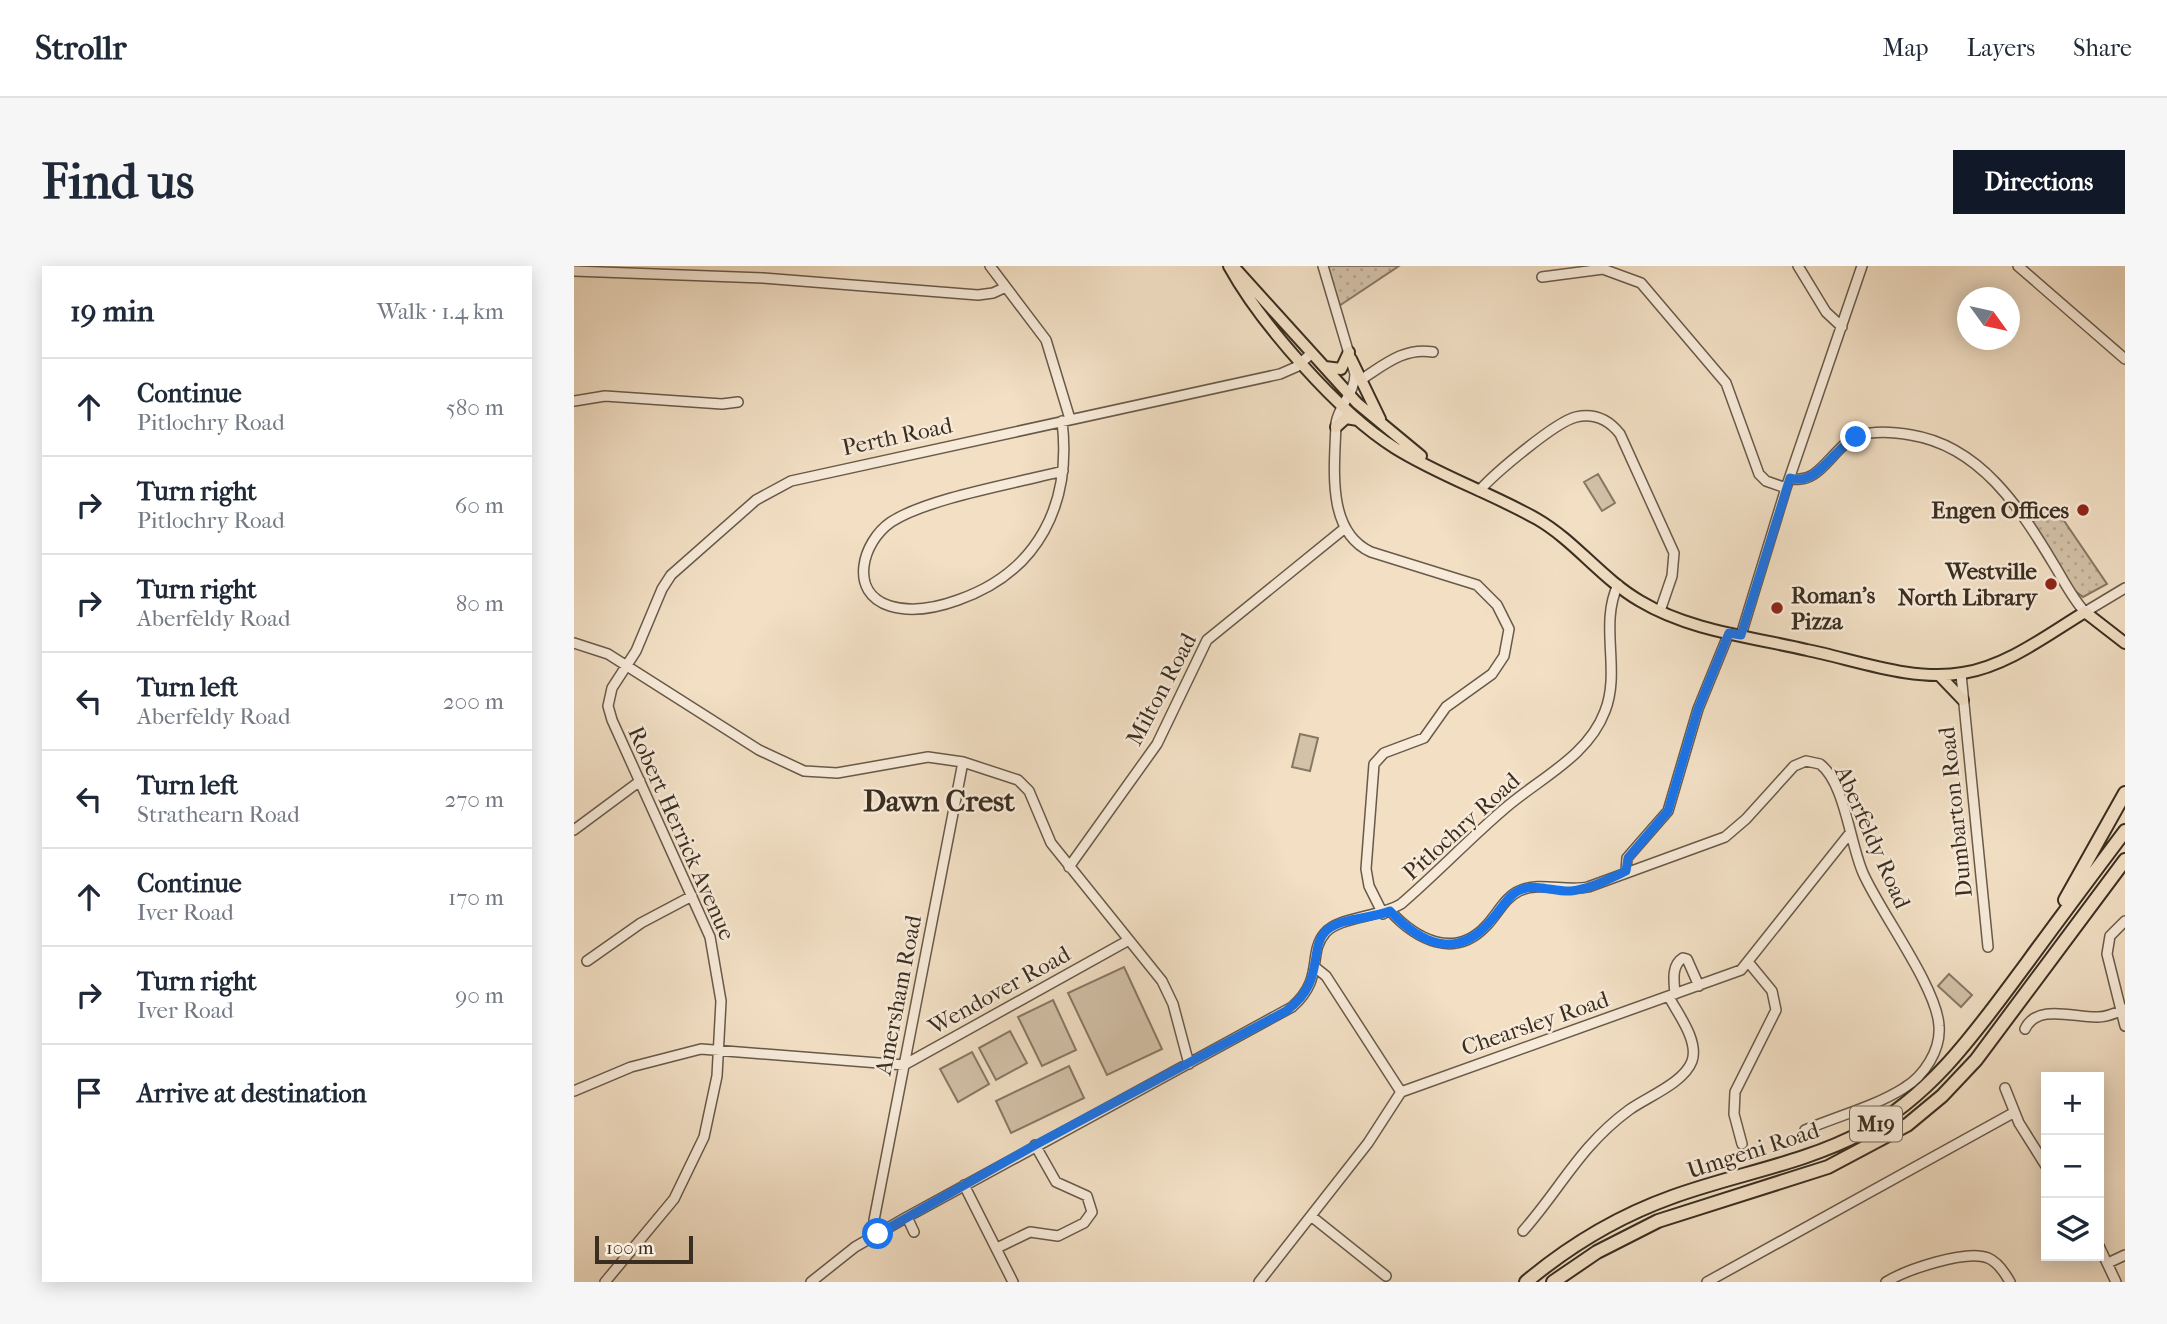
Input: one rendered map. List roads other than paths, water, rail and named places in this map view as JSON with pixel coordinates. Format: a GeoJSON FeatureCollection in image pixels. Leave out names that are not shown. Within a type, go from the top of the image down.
{"type":"FeatureCollection","features":[{"type":"Feature","properties":{"kind":"highway"},"geometry":{"type":"LineString","coordinates":[[2026,963],[2109,825],[2125,793]]}},
{"type":"Feature","properties":{"kind":"highway","name":"Umgeni Road"},"geometry":{"type":"LineString","coordinates":[[1526,1282],[1572,1248],[1644,1209],[1814,1154],[1884,1120],[1916,1097],[1943,1071],[2125,831]]}},
{"type":"Feature","properties":{"kind":"highway","name":"Umgeni Road"},"geometry":{"type":"LineString","coordinates":[[1553,1282],[1597,1252],[1658,1221],[1828,1167],[1891,1136],[1925,1111],[1960,1078],[2125,860]]}},
{"type":"Feature","properties":{"kind":"highway"},"geometry":{"type":"LineString","coordinates":[[2007,1019],[2125,875]]}},
{"type":"Feature","properties":{"kind":"main road"},"geometry":{"type":"LineString","coordinates":[[1231,266],[1325,367],[1361,421],[1391,446],[1549,527],[1618,585],[1660,611],[1735,634],[1940,676],[1984,668],[2016,653],[2085,612],[2125,643]]}},
{"type":"Feature","properties":{"kind":"main road"},"geometry":{"type":"LineString","coordinates":[[1231,266],[1276,333],[1302,362],[1430,465]]}},
{"type":"Feature","properties":{"kind":"main road"},"geometry":{"type":"LineString","coordinates":[[1325,367],[1341,369],[1350,355]]}},
{"type":"Feature","properties":{"kind":"main road"},"geometry":{"type":"LineString","coordinates":[[1350,355],[1384,427]]}},
{"type":"Feature","properties":{"kind":"main road"},"geometry":{"type":"LineString","coordinates":[[1336,427],[1346,418],[1361,421]]}},
{"type":"Feature","properties":{"kind":"main road"},"geometry":{"type":"LineString","coordinates":[[1940,676],[1963,700]]}},
{"type":"Feature","properties":{"kind":"street"},"geometry":{"type":"LineString","coordinates":[[990,266],[1051,349],[1066,420],[1063,471],[1042,537],[1027,558],[1003,579],[976,593],[927,608],[890,606],[869,591],[863,577],[863,562],[870,544],[891,522],[940,503],[1063,471]]}},
{"type":"Feature","properties":{"kind":"street"},"geometry":{"type":"LineString","coordinates":[[1323,266],[1350,355],[1355,382],[1345,399],[1336,427],[1336,500],[1345,528]]}},
{"type":"Feature","properties":{"kind":"street"},"geometry":{"type":"LineString","coordinates":[[1798,266],[1826,312],[1842,327]]}},
{"type":"Feature","properties":{"kind":"street"},"geometry":{"type":"LineString","coordinates":[[1626,871],[1628,858],[1668,811],[1698,709],[1735,634],[1862,266]]}},
{"type":"Feature","properties":{"kind":"street"},"geometry":{"type":"LineString","coordinates":[[2018,266],[2125,359]]}},
{"type":"Feature","properties":{"kind":"street"},"geometry":{"type":"LineString","coordinates":[[1542,277],[1602,269],[1641,283],[1726,383],[1759,474],[1766,481],[1788,483],[1809,479],[1845,443],[1863,435],[1898,433],[1942,445],[1985,471],[2007,493],[2085,612],[2125,588]]}},
{"type":"Feature","properties":{"kind":"street"},"geometry":{"type":"LineString","coordinates":[[578,270],[763,278],[978,295],[993,293],[1006,287]]}},
{"type":"Feature","properties":{"kind":"street"},"geometry":{"type":"LineString","coordinates":[[1362,379],[1399,356],[1416,350],[1433,352]]}},
{"type":"Feature","properties":{"kind":"street","name":"Perth Road"},"geometry":{"type":"LineString","coordinates":[[627,665],[671,575],[766,493],[803,478],[1280,374],[1312,353]]}},
{"type":"Feature","properties":{"kind":"street"},"geometry":{"type":"LineString","coordinates":[[574,401],[605,396],[722,404],[738,402]]}},
{"type":"Feature","properties":{"kind":"street"},"geometry":{"type":"LineString","coordinates":[[1479,491],[1552,430],[1574,417],[1587,416],[1606,421],[1620,434],[1672,544],[1674,566],[1660,611]]}},
{"type":"Feature","properties":{"kind":"street","name":"Milton Road"},"geometry":{"type":"LineString","coordinates":[[1069,867],[1157,744],[1206,639],[1345,528]]}},
{"type":"Feature","properties":{"kind":"street","name":"Aberfeldy Road"},"geometry":{"type":"LineString","coordinates":[[1345,528],[1354,542],[1371,552],[1477,585],[1497,605],[1509,629],[1504,656],[1492,674],[1446,707],[1424,738],[1389,751],[1374,764],[1366,869],[1369,886],[1387,912],[1417,936],[1440,944],[1453,944],[1481,931],[1509,898],[1522,889],[1570,891],[1725,837],[1746,819],[1787,771],[1807,761],[1820,764],[1831,777],[1868,883],[1930,996],[1940,1030],[1931,1058],[1911,1083],[1885,1098],[1805,1130]]}},
{"type":"Feature","properties":{"kind":"street","name":"Pitlochry Road"},"geometry":{"type":"LineString","coordinates":[[811,1282],[855,1247],[907,1217],[1292,1007],[1308,990],[1316,968],[1320,941],[1327,930],[1340,923],[1387,912],[1591,736],[1609,700],[1611,608],[1618,585]]}},
{"type":"Feature","properties":{"kind":"street"},"geometry":{"type":"LineString","coordinates":[[574,643],[602,650],[759,750],[804,771],[837,773],[928,757],[963,762],[1008,775],[1026,786],[1047,835],[1170,996],[1189,1064]]}},
{"type":"Feature","properties":{"kind":"street","name":"Robert Herrick Avenue"},"geometry":{"type":"LineString","coordinates":[[605,1282],[666,1209],[686,1177],[708,1126],[719,1049],[720,1001],[716,961],[710,937],[608,706],[612,688],[627,665]]}},
{"type":"Feature","properties":{"kind":"street","name":"Dumbarton Road"},"geometry":{"type":"LineString","coordinates":[[1961,674],[1989,947]]}},
{"type":"Feature","properties":{"kind":"street","name":"Amersham Road"},"geometry":{"type":"LineString","coordinates":[[878,1234],[874,1220],[963,762]]}},
{"type":"Feature","properties":{"kind":"street"},"geometry":{"type":"LineString","coordinates":[[574,830],[640,782]]}},
{"type":"Feature","properties":{"kind":"street","name":"Chearsley Road"},"geometry":{"type":"LineString","coordinates":[[1401,1092],[1734,973],[1749,963],[1850,833]]}},
{"type":"Feature","properties":{"kind":"street"},"geometry":{"type":"LineString","coordinates":[[587,961],[641,923],[692,896]]}},
{"type":"Feature","properties":{"kind":"street"},"geometry":{"type":"LineString","coordinates":[[2125,921],[2113,930],[2107,948],[2125,1026]]}},
{"type":"Feature","properties":{"kind":"street","name":"Wendover Road"},"geometry":{"type":"LineString","coordinates":[[904,1065],[1129,940]]}},
{"type":"Feature","properties":{"kind":"street"},"geometry":{"type":"LineString","coordinates":[[1523,1231],[1573,1163],[1593,1141],[1629,1110],[1687,1069],[1694,1052],[1672,996],[1676,962],[1686,959],[1699,986]]}},
{"type":"Feature","properties":{"kind":"street"},"geometry":{"type":"LineString","coordinates":[[1742,1144],[1734,1114],[1735,1092],[1776,1010],[1772,991],[1749,963]]}},
{"type":"Feature","properties":{"kind":"street"},"geometry":{"type":"LineString","coordinates":[[1259,1282],[1311,1216],[1401,1092],[1324,972],[1316,968]]}},
{"type":"Feature","properties":{"kind":"street"},"geometry":{"type":"LineString","coordinates":[[2025,1029],[2030,1020],[2040,1015],[2096,1017],[2122,1011]]}},
{"type":"Feature","properties":{"kind":"street"},"geometry":{"type":"LineString","coordinates":[[574,1091],[659,1058],[701,1049],[904,1065]]}},
{"type":"Feature","properties":{"kind":"street"},"geometry":{"type":"LineString","coordinates":[[2005,1088],[2013,1113],[2041,1158]]}},
{"type":"Feature","properties":{"kind":"street"},"geometry":{"type":"LineString","coordinates":[[1707,1282],[2013,1113]]}},
{"type":"Feature","properties":{"kind":"street"},"geometry":{"type":"LineString","coordinates":[[997,1248],[1030,1232],[1058,1236],[1084,1223],[1092,1212],[1087,1196],[1056,1182],[1035,1145]]}},
{"type":"Feature","properties":{"kind":"street"},"geometry":{"type":"LineString","coordinates":[[964,1185],[1013,1282]]}},
{"type":"Feature","properties":{"kind":"street"},"geometry":{"type":"LineString","coordinates":[[1311,1216],[1386,1276]]}},
{"type":"Feature","properties":{"kind":"street"},"geometry":{"type":"LineString","coordinates":[[907,1217],[914,1232]]}},
{"type":"Feature","properties":{"kind":"street"},"geometry":{"type":"LineString","coordinates":[[1886,1282],[1918,1268],[1975,1255],[1993,1261],[2010,1282]]}},
{"type":"Feature","properties":{"kind":"street"},"geometry":{"type":"LineString","coordinates":[[2104,1255],[2116,1282]]}},
{"type":"Feature","properties":{"kind":"street"},"geometry":{"type":"LineString","coordinates":[[2108,1263],[2125,1255]]}},
{"type":"Feature","properties":{"kind":"place","name":"Engen Offices"},"geometry":{"type":"Point","coordinates":[2083,510]}},
{"type":"Feature","properties":{"kind":"place","name":"Westville North Library"},"geometry":{"type":"Point","coordinates":[2051,584]}},
{"type":"Feature","properties":{"kind":"place","name":"Roman's Pizza"},"geometry":{"type":"Point","coordinates":[1777,608]}},
{"type":"Feature","properties":{"kind":"district","name":"Dawn Crest"},"geometry":{"type":"Point","coordinates":[939,801]}}]}
